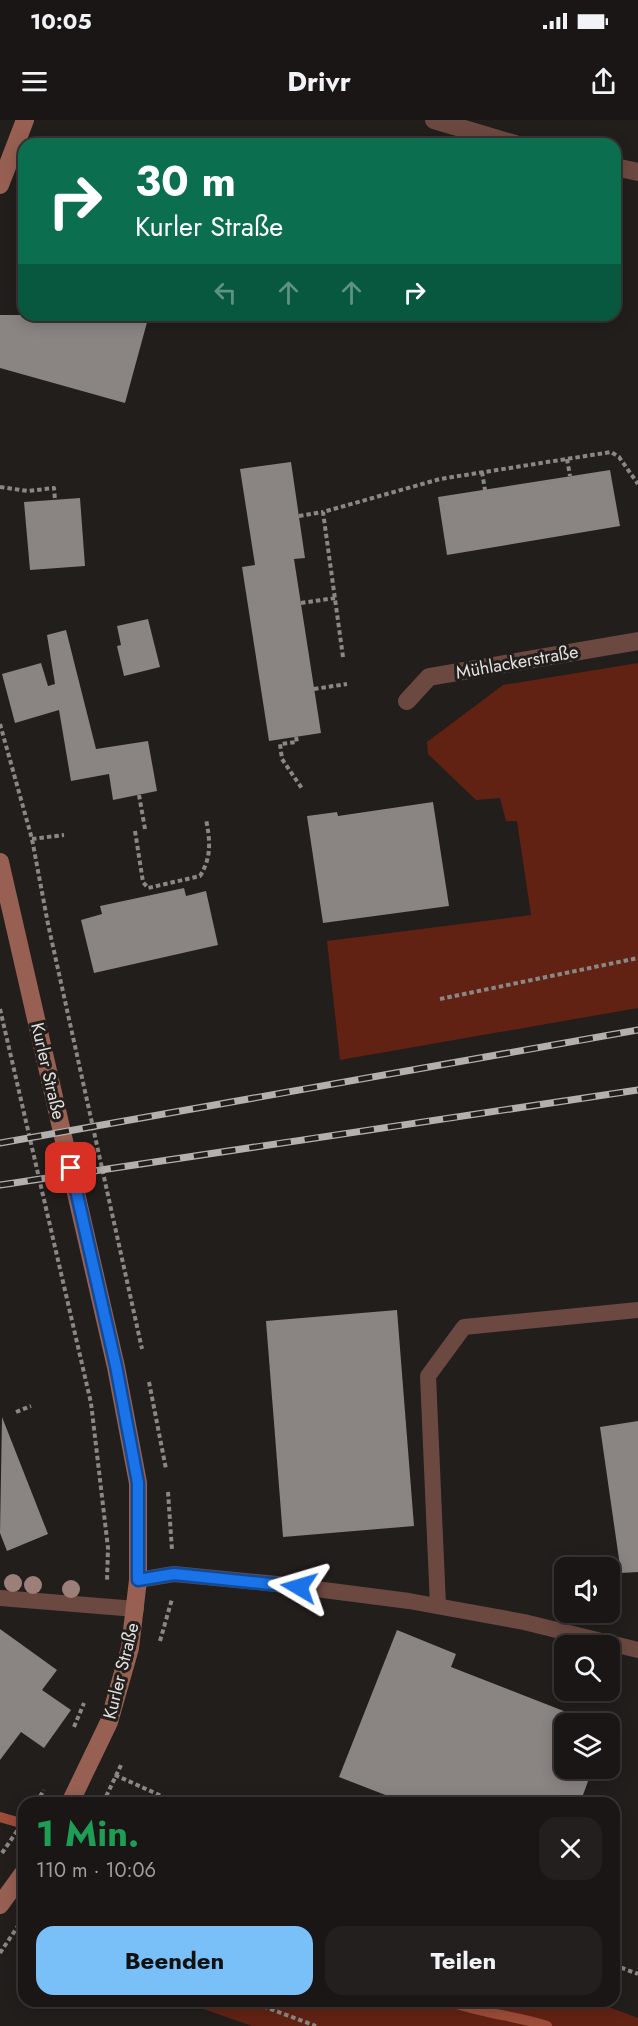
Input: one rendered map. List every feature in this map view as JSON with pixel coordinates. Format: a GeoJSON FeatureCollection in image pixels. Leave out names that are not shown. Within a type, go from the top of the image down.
{"type":"FeatureCollection","features":[{"type":"Feature","properties":{"kind":"main road"},"geometry":{"type":"LineString","coordinates":[[0,185],[24,120]]}},
{"type":"Feature","properties":{"kind":"main road","name":"Kurler Straße"},"geometry":{"type":"LineString","coordinates":[[0,862],[116,1366],[138,1483],[138,1580],[130,1648],[109,1722],[74,1797]]}},
{"type":"Feature","properties":{"kind":"main road"},"geometry":{"type":"LineString","coordinates":[[0,1905],[18,1881]]}},
{"type":"Feature","properties":{"kind":"street"},"geometry":{"type":"LineString","coordinates":[[434,120],[495,138]]}},
{"type":"Feature","properties":{"kind":"street"},"geometry":{"type":"LineString","coordinates":[[621,168],[638,172]]}},
{"type":"Feature","properties":{"kind":"street","name":"Mühlackerstraße"},"geometry":{"type":"LineString","coordinates":[[407,701],[429,677],[638,641]]}},
{"type":"Feature","properties":{"kind":"lane"},"geometry":{"type":"LineString","coordinates":[[438,1606],[428,1376],[464,1327],[638,1310]]}},
{"type":"Feature","properties":{"kind":"lane"},"geometry":{"type":"LineString","coordinates":[[138,1580],[174,1574],[288,1585],[438,1606],[524,1623],[638,1650]]}},
{"type":"Feature","properties":{"kind":"lane"},"geometry":{"type":"LineString","coordinates":[[0,1598],[136,1609]]}},
{"type":"Feature","properties":{"kind":"path"},"geometry":{"type":"LineString","coordinates":[[299,516],[323,512],[440,479],[611,452],[619,457],[638,484]]}},
{"type":"Feature","properties":{"kind":"path"},"geometry":{"type":"LineString","coordinates":[[567,459],[570,476]]}},
{"type":"Feature","properties":{"kind":"path"},"geometry":{"type":"LineString","coordinates":[[482,472],[484,490]]}},
{"type":"Feature","properties":{"kind":"path"},"geometry":{"type":"LineString","coordinates":[[0,487],[28,491],[54,489],[55,500]]}},
{"type":"Feature","properties":{"kind":"path"},"geometry":{"type":"LineString","coordinates":[[323,512],[343,657]]}},
{"type":"Feature","properties":{"kind":"path"},"geometry":{"type":"LineString","coordinates":[[301,603],[335,597]]}},
{"type":"Feature","properties":{"kind":"path"},"geometry":{"type":"LineString","coordinates":[[314,689],[347,684]]}},
{"type":"Feature","properties":{"kind":"path"},"geometry":{"type":"LineString","coordinates":[[0,724],[32,839],[50,936],[144,1359]]}},
{"type":"Feature","properties":{"kind":"path"},"geometry":{"type":"LineString","coordinates":[[296,736],[297,742],[280,744],[282,759],[303,790]]}},
{"type":"Feature","properties":{"kind":"path"},"geometry":{"type":"LineString","coordinates":[[139,795],[145,829]]}},
{"type":"Feature","properties":{"kind":"path"},"geometry":{"type":"LineString","coordinates":[[135,831],[143,882],[148,888],[200,876],[205,868],[210,840],[206,819]]}},
{"type":"Feature","properties":{"kind":"path"},"geometry":{"type":"LineString","coordinates":[[32,839],[64,835]]}},
{"type":"Feature","properties":{"kind":"path"},"geometry":{"type":"LineString","coordinates":[[170,883],[172,890]]}},
{"type":"Feature","properties":{"kind":"path"},"geometry":{"type":"LineString","coordinates":[[440,999],[638,958]]}},
{"type":"Feature","properties":{"kind":"path"},"geometry":{"type":"LineString","coordinates":[[0,1009],[91,1403],[108,1548],[106,1606]]}},
{"type":"Feature","properties":{"kind":"path"},"geometry":{"type":"LineString","coordinates":[[147,1370],[166,1470]]}},
{"type":"Feature","properties":{"kind":"path"},"geometry":{"type":"LineString","coordinates":[[16,1412],[31,1406]]}},
{"type":"Feature","properties":{"kind":"path"},"geometry":{"type":"LineString","coordinates":[[167,1482],[172,1550]]}},
{"type":"Feature","properties":{"kind":"path"},"geometry":{"type":"LineString","coordinates":[[73,1729],[86,1697]]}},
{"type":"Feature","properties":{"kind":"path"},"geometry":{"type":"LineString","coordinates":[[90,1764],[164,1797]]}},
{"type":"Feature","properties":{"kind":"path"},"geometry":{"type":"LineString","coordinates":[[40,1797],[48,1784]]}},
{"type":"Feature","properties":{"kind":"path"},"geometry":{"type":"LineString","coordinates":[[0,1856],[18,1830]]}},
{"type":"Feature","properties":{"kind":"path"},"geometry":{"type":"LineString","coordinates":[[0,1953],[18,1926]]}},
{"type":"Feature","properties":{"kind":"path"},"geometry":{"type":"LineString","coordinates":[[620,1967],[638,1974]]}},
{"type":"Feature","properties":{"kind":"path"},"geometry":{"type":"LineString","coordinates":[[265,2007],[316,2026]]}},
{"type":"Feature","properties":{"kind":"shaded area"},"geometry":{"type":"Polygon","coordinates":[[[638,663],[638,1008],[340,1060],[327,941],[531,915],[517,821],[506,821],[500,798],[476,800],[428,754],[427,742],[503,685],[638,663]]]}},
{"type":"Feature","properties":{"kind":"shaded area"},"geometry":{"type":"Polygon","coordinates":[[[198,2007],[609,2007],[638,2018],[638,2026],[252,2026],[198,2007]]]}},
{"type":"Feature","properties":{"kind":"building"},"geometry":{"type":"Polygon","coordinates":[[[0,315],[18,315],[18,321],[147,321],[125,403],[0,368],[0,315]]]}},
{"type":"Feature","properties":{"kind":"building"},"geometry":{"type":"Polygon","coordinates":[[[291,462],[305,558],[294,559],[321,733],[269,741],[242,567],[255,565],[240,469],[291,462]]]}},
{"type":"Feature","properties":{"kind":"building"},"geometry":{"type":"Polygon","coordinates":[[[610,470],[620,526],[447,555],[438,497],[610,470]]]}},
{"type":"Feature","properties":{"kind":"building"},"geometry":{"type":"Polygon","coordinates":[[[80,498],[85,566],[30,570],[24,502],[80,498]]]}},
{"type":"Feature","properties":{"kind":"building"},"geometry":{"type":"Polygon","coordinates":[[[148,619],[160,667],[124,676],[117,646],[121,645],[117,626],[148,619]]]}},
{"type":"Feature","properties":{"kind":"building"},"geometry":{"type":"Polygon","coordinates":[[[66,630],[96,749],[148,741],[157,791],[113,800],[109,774],[71,781],[59,710],[15,723],[2,674],[41,663],[48,686],[55,684],[47,635],[66,630]]]}},
{"type":"Feature","properties":{"kind":"building"},"geometry":{"type":"Polygon","coordinates":[[[433,802],[449,906],[323,923],[307,816],[337,812],[338,816],[433,802]]]}},
{"type":"Feature","properties":{"kind":"building"},"geometry":{"type":"Polygon","coordinates":[[[184,888],[186,896],[206,891],[218,945],[94,973],[81,920],[102,914],[100,906],[184,888]]]}},
{"type":"Feature","properties":{"kind":"building"},"geometry":{"type":"Polygon","coordinates":[[[397,1310],[414,1526],[283,1537],[266,1321],[397,1310]]]}},
{"type":"Feature","properties":{"kind":"building"},"geometry":{"type":"Polygon","coordinates":[[[2,1417],[48,1534],[7,1551],[0,1533],[2,1417]]]}},
{"type":"Feature","properties":{"kind":"building"},"geometry":{"type":"Polygon","coordinates":[[[638,1421],[638,1572],[621,1573],[600,1427],[638,1421]]]}},
{"type":"Feature","properties":{"kind":"building"},"geometry":{"type":"Polygon","coordinates":[[[0,1629],[57,1670],[42,1690],[71,1710],[44,1748],[21,1732],[0,1760],[0,1629]]]}},
{"type":"Feature","properties":{"kind":"building"},"geometry":{"type":"Polygon","coordinates":[[[397,1630],[456,1654],[451,1667],[569,1713],[554,1713],[554,1779],[589,1779],[582,1797],[391,1797],[339,1777],[397,1630]]]}},
{"type":"Feature","properties":{"kind":"waterway"},"geometry":{"type":"LineString","coordinates":[[0,1817],[18,1822]]}},
{"type":"Feature","properties":{"kind":"waterway"},"geometry":{"type":"LineString","coordinates":[[467,2007],[547,2026]]}},
{"type":"Feature","properties":{"kind":"railway"},"geometry":{"type":"LineString","coordinates":[[0,1143],[638,1030]]}},
{"type":"Feature","properties":{"kind":"railway"},"geometry":{"type":"LineString","coordinates":[[0,1185],[638,1090]]}},
{"type":"Feature","properties":{"kind":"route"},"geometry":{"type":"LineString","coordinates":[[71,1168],[116,1366],[138,1483],[138,1580],[174,1574],[299,1587]]}}]}
